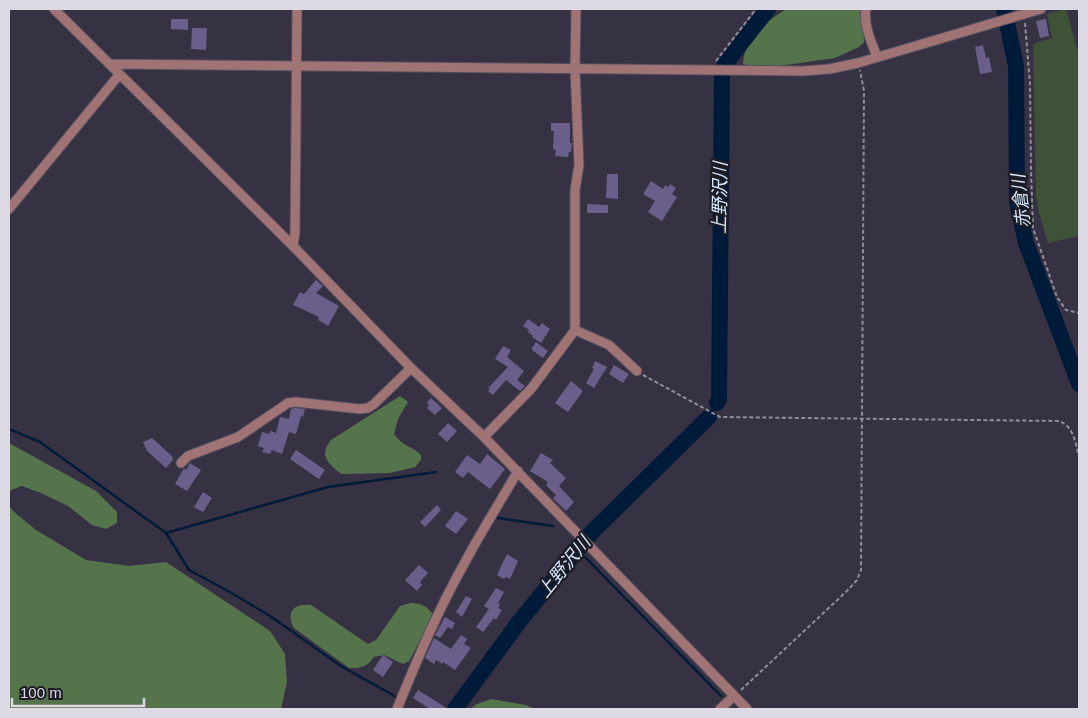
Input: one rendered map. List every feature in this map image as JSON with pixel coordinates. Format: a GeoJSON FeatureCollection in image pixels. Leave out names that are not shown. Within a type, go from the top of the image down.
{"type":"FeatureCollection","features":[{"type":"Feature","properties":{"kind":"street"},"geometry":{"type":"LineString","coordinates":[[54,9],[293,246],[411,368],[518,471],[747,709]]}},
{"type":"Feature","properties":{"kind":"street"},"geometry":{"type":"LineString","coordinates":[[293,246],[295,233],[297,9]]}},
{"type":"Feature","properties":{"kind":"street"},"geometry":{"type":"LineString","coordinates":[[484,437],[531,389],[575,330],[575,190],[578,165],[575,69],[576,9]]}},
{"type":"Feature","properties":{"kind":"street"},"geometry":{"type":"LineString","coordinates":[[866,9],[869,36],[878,58]]}},
{"type":"Feature","properties":{"kind":"street"},"geometry":{"type":"LineString","coordinates":[[109,64],[803,71],[829,69],[878,58],[1041,9]]}},
{"type":"Feature","properties":{"kind":"street"},"geometry":{"type":"LineString","coordinates":[[9,209],[119,75]]}},
{"type":"Feature","properties":{"kind":"street"},"geometry":{"type":"LineString","coordinates":[[575,330],[609,345],[637,371]]}},
{"type":"Feature","properties":{"kind":"street"},"geometry":{"type":"LineString","coordinates":[[181,462],[188,456],[238,437],[288,403],[368,408],[411,368]]}},
{"type":"Feature","properties":{"kind":"street"},"geometry":{"type":"LineString","coordinates":[[397,709],[424,643],[444,603],[464,564],[518,471]]}},
{"type":"Feature","properties":{"kind":"street"},"geometry":{"type":"LineString","coordinates":[[720,709],[734,696]]}},
{"type":"Feature","properties":{"kind":"path"},"geometry":{"type":"LineString","coordinates":[[712,70],[756,9]]}},
{"type":"Feature","properties":{"kind":"path"},"geometry":{"type":"LineString","coordinates":[[1021,14],[1030,84],[1034,228],[1057,297],[1066,310],[1079,313]]}},
{"type":"Feature","properties":{"kind":"path"},"geometry":{"type":"LineString","coordinates":[[734,696],[857,580],[861,570],[860,419],[864,91],[858,63]]}},
{"type":"Feature","properties":{"kind":"path"},"geometry":{"type":"LineString","coordinates":[[637,371],[720,417],[1059,421],[1066,424],[1071,430],[1079,456]]}},
{"type":"Feature","properties":{"kind":"green space"},"geometry":{"type":"Polygon","coordinates":[[[786,9],[862,9],[864,42],[859,47],[835,58],[779,66],[754,67],[743,64],[747,46],[757,32],[786,9]]]}},
{"type":"Feature","properties":{"kind":"green space"},"geometry":{"type":"Polygon","coordinates":[[[1066,9],[1079,56],[1079,236],[1048,243],[1036,195],[1033,44],[1052,38],[1047,14],[1066,9]]]}},
{"type":"Feature","properties":{"kind":"green space"},"geometry":{"type":"Polygon","coordinates":[[[400,396],[408,402],[398,419],[394,434],[400,441],[421,455],[421,460],[415,467],[390,473],[341,474],[329,463],[325,455],[331,440],[400,396]]]}},
{"type":"Feature","properties":{"kind":"green space"},"geometry":{"type":"Polygon","coordinates":[[[9,443],[96,491],[117,512],[117,523],[106,529],[92,525],[68,506],[22,486],[11,490],[9,496],[9,443]]]}},
{"type":"Feature","properties":{"kind":"green space"},"geometry":{"type":"Polygon","coordinates":[[[9,505],[13,511],[36,530],[86,560],[129,566],[166,562],[270,631],[285,654],[287,682],[281,709],[9,709],[9,505]]]}},
{"type":"Feature","properties":{"kind":"green space"},"geometry":{"type":"Polygon","coordinates":[[[410,603],[422,605],[432,613],[431,621],[409,661],[403,664],[384,655],[374,657],[363,666],[349,668],[294,628],[290,617],[296,607],[311,605],[368,644],[376,640],[400,606],[410,603]]]}},
{"type":"Feature","properties":{"kind":"green space"},"geometry":{"type":"Polygon","coordinates":[[[491,699],[526,705],[534,709],[470,709],[477,704],[491,699]]]}},
{"type":"Feature","properties":{"kind":"building"},"geometry":{"type":"Polygon","coordinates":[[[171,19],[188,19],[188,30],[171,29],[171,19]]]}},
{"type":"Feature","properties":{"kind":"building"},"geometry":{"type":"Polygon","coordinates":[[[1046,19],[1049,36],[1040,38],[1036,21],[1046,19]]]}},
{"type":"Feature","properties":{"kind":"building"},"geometry":{"type":"Polygon","coordinates":[[[192,28],[207,28],[206,50],[191,49],[192,28]]]}},
{"type":"Feature","properties":{"kind":"building"},"geometry":{"type":"Polygon","coordinates":[[[983,45],[986,58],[989,57],[992,72],[980,74],[975,47],[983,45]]]}},
{"type":"Feature","properties":{"kind":"building"},"geometry":{"type":"Polygon","coordinates":[[[551,123],[570,123],[570,143],[572,143],[571,152],[569,152],[568,157],[555,156],[556,150],[553,149],[554,131],[551,131],[551,123]]]}},
{"type":"Feature","properties":{"kind":"building"},"geometry":{"type":"Polygon","coordinates":[[[607,174],[618,174],[618,199],[606,198],[607,174]]]}},
{"type":"Feature","properties":{"kind":"building"},"geometry":{"type":"Polygon","coordinates":[[[651,181],[663,189],[665,185],[668,187],[670,184],[676,188],[672,194],[677,197],[662,221],[648,212],[655,201],[643,194],[651,181]]]}},
{"type":"Feature","properties":{"kind":"building"},"geometry":{"type":"Polygon","coordinates":[[[587,204],[608,205],[608,213],[587,213],[587,204]]]}},
{"type":"Feature","properties":{"kind":"building"},"geometry":{"type":"Polygon","coordinates":[[[316,280],[323,286],[316,293],[339,306],[328,326],[318,320],[319,317],[293,305],[300,292],[304,294],[316,280]]]}},
{"type":"Feature","properties":{"kind":"building"},"geometry":{"type":"Polygon","coordinates":[[[528,319],[539,327],[542,323],[550,329],[541,343],[532,337],[528,332],[529,330],[523,326],[528,319]]]}},
{"type":"Feature","properties":{"kind":"building"},"geometry":{"type":"Polygon","coordinates":[[[536,342],[548,351],[543,358],[532,350],[536,342]]]}},
{"type":"Feature","properties":{"kind":"building"},"geometry":{"type":"Polygon","coordinates":[[[503,346],[511,350],[507,357],[524,371],[517,380],[525,386],[520,391],[506,380],[493,395],[488,391],[490,389],[488,388],[508,367],[495,359],[503,346]]]}},
{"type":"Feature","properties":{"kind":"building"},"geometry":{"type":"Polygon","coordinates":[[[595,361],[607,367],[594,388],[586,383],[594,369],[592,368],[595,361]]]}},
{"type":"Feature","properties":{"kind":"building"},"geometry":{"type":"Polygon","coordinates":[[[614,365],[629,374],[623,383],[609,374],[614,365]]]}},
{"type":"Feature","properties":{"kind":"building"},"geometry":{"type":"Polygon","coordinates":[[[571,381],[583,391],[568,412],[555,403],[571,381]]]}},
{"type":"Feature","properties":{"kind":"building"},"geometry":{"type":"Polygon","coordinates":[[[431,398],[442,408],[435,415],[427,408],[429,406],[427,403],[431,398]]]}},
{"type":"Feature","properties":{"kind":"building"},"geometry":{"type":"Polygon","coordinates":[[[291,409],[305,409],[303,417],[301,416],[296,434],[289,432],[282,454],[272,450],[270,454],[262,452],[264,448],[258,446],[262,432],[269,434],[270,431],[276,433],[280,417],[289,419],[291,409]]]}},
{"type":"Feature","properties":{"kind":"building"},"geometry":{"type":"Polygon","coordinates":[[[448,423],[457,431],[447,442],[438,434],[448,423]]]}},
{"type":"Feature","properties":{"kind":"building"},"geometry":{"type":"Polygon","coordinates":[[[152,438],[173,457],[173,460],[166,468],[147,451],[143,442],[152,438]]]}},
{"type":"Feature","properties":{"kind":"building"},"geometry":{"type":"Polygon","coordinates":[[[296,450],[325,470],[319,479],[290,459],[296,450]]]}},
{"type":"Feature","properties":{"kind":"building"},"geometry":{"type":"Polygon","coordinates":[[[541,453],[553,460],[550,463],[566,478],[559,486],[574,502],[566,511],[553,498],[556,495],[546,485],[548,482],[530,471],[541,453]]]}},
{"type":"Feature","properties":{"kind":"building"},"geometry":{"type":"Polygon","coordinates":[[[487,454],[505,469],[490,489],[468,472],[463,478],[455,472],[467,455],[480,464],[487,454]]]}},
{"type":"Feature","properties":{"kind":"building"},"geometry":{"type":"Polygon","coordinates":[[[190,463],[201,470],[187,491],[175,484],[184,468],[186,470],[190,463]]]}},
{"type":"Feature","properties":{"kind":"building"},"geometry":{"type":"Polygon","coordinates":[[[203,492],[212,498],[203,512],[194,507],[203,492]]]}},
{"type":"Feature","properties":{"kind":"building"},"geometry":{"type":"Polygon","coordinates":[[[437,505],[441,510],[425,527],[420,522],[437,505]]]}},
{"type":"Feature","properties":{"kind":"building"},"geometry":{"type":"Polygon","coordinates":[[[456,511],[468,519],[456,534],[445,526],[456,511]]]}},
{"type":"Feature","properties":{"kind":"building"},"geometry":{"type":"Polygon","coordinates":[[[507,554],[518,561],[510,579],[506,577],[504,579],[497,575],[507,554]]]}},
{"type":"Feature","properties":{"kind":"building"},"geometry":{"type":"Polygon","coordinates":[[[419,565],[428,573],[420,582],[422,585],[417,591],[405,580],[419,565]]]}},
{"type":"Feature","properties":{"kind":"building"},"geometry":{"type":"Polygon","coordinates":[[[496,588],[504,592],[498,603],[500,604],[498,608],[502,610],[496,620],[494,618],[483,632],[476,627],[489,609],[484,606],[496,588]]]}},
{"type":"Feature","properties":{"kind":"building"},"geometry":{"type":"Polygon","coordinates":[[[466,596],[472,599],[462,617],[456,612],[466,596]]]}},
{"type":"Feature","properties":{"kind":"building"},"geometry":{"type":"Polygon","coordinates":[[[445,617],[455,623],[452,629],[448,627],[440,638],[435,635],[445,617]]]}},
{"type":"Feature","properties":{"kind":"building"},"geometry":{"type":"Polygon","coordinates":[[[461,635],[467,639],[464,644],[471,648],[455,670],[443,662],[443,664],[436,660],[434,664],[425,658],[434,638],[451,649],[461,635]]]}},
{"type":"Feature","properties":{"kind":"building"},"geometry":{"type":"Polygon","coordinates":[[[383,655],[393,662],[383,677],[373,670],[383,655]]]}},
{"type":"Feature","properties":{"kind":"building"},"geometry":{"type":"Polygon","coordinates":[[[418,690],[448,709],[430,709],[413,698],[418,690]]]}},
{"type":"Feature","properties":{"kind":"waterway","name":"上野沢川"},"geometry":{"type":"LineString","coordinates":[[717,403],[719,399],[722,77],[725,64],[768,9]]}},
{"type":"Feature","properties":{"kind":"waterway","name":"赤倉川"},"geometry":{"type":"LineString","coordinates":[[1004,9],[1016,66],[1017,202],[1026,243],[1079,384]]}},
{"type":"Feature","properties":{"kind":"waterway","name":"上野沢川"},"geometry":{"type":"LineString","coordinates":[[455,709],[519,622],[592,532],[709,417]]}},
{"type":"Feature","properties":{"kind":"waterway"},"geometry":{"type":"LineString","coordinates":[[9,429],[40,442],[166,533],[189,570],[270,616],[341,666],[398,698]]}},
{"type":"Feature","properties":{"kind":"waterway"},"geometry":{"type":"LineString","coordinates":[[166,533],[328,487],[436,472]]}},
{"type":"Feature","properties":{"kind":"waterway"},"geometry":{"type":"LineString","coordinates":[[498,518],[553,526]]}},
{"type":"Feature","properties":{"kind":"waterway"},"geometry":{"type":"LineString","coordinates":[[585,557],[721,696]]}}]}
